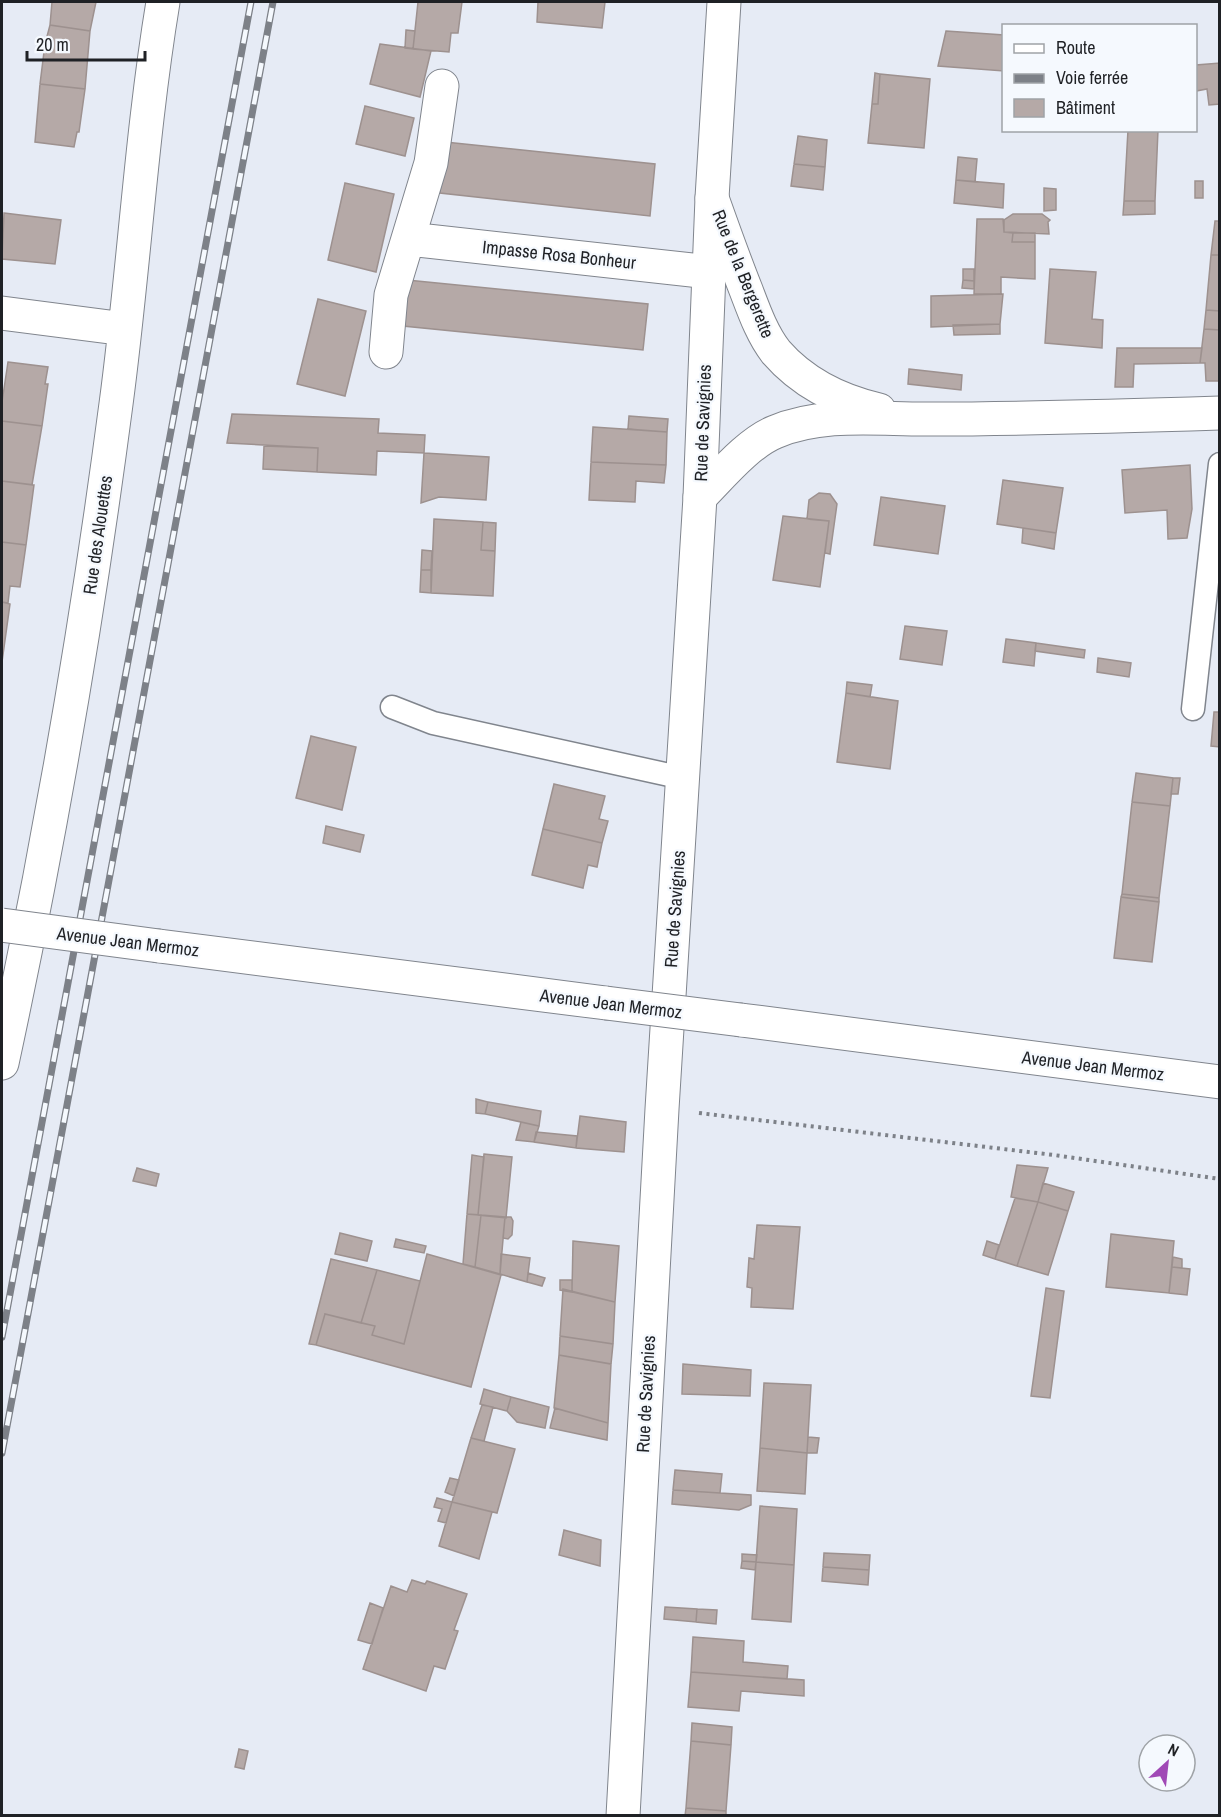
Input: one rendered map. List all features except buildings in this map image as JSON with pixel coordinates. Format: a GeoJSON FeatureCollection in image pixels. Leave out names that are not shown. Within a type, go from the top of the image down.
{"type":"FeatureCollection","features":[{"type":"Feature","properties":{"kind":"street","name":"Rue des Alouettes"},"geometry":{"type":"LineString","coordinates":[[2,1063],[44,856],[92,579],[125,329],[143,144],[163,2]]}},
{"type":"Feature","properties":{"kind":"street","name":"Rue de Savignies"},"geometry":{"type":"LineString","coordinates":[[623,1815],[662,1109],[700,497],[712,198],[724,2]]}},
{"type":"Feature","properties":{"kind":"street"},"geometry":{"type":"LineString","coordinates":[[386,352],[391,295],[431,163],[442,86]]}},
{"type":"Feature","properties":{"kind":"street","name":"Rue de la Bergerette"},"geometry":{"type":"LineString","coordinates":[[712,198],[755,313],[771,343],[791,367],[812,383],[832,394],[864,406],[896,414],[934,419]]}},
{"type":"Feature","properties":{"kind":"street","name":"Impasse Rosa Bonheur"},"geometry":{"type":"LineString","coordinates":[[409,239],[710,272]]}},
{"type":"Feature","properties":{"kind":"street"},"geometry":{"type":"LineString","coordinates":[[2,313],[125,329]]}},
{"type":"Feature","properties":{"kind":"street","name":"Rue de la Bergerette"},"geometry":{"type":"LineString","coordinates":[[700,497],[752,448],[773,433],[798,423],[827,419],[1220,413]]}},
{"type":"Feature","properties":{"kind":"street","name":"Avenue Jean Mermoz"},"geometry":{"type":"LineString","coordinates":[[2,925],[1220,1082]]}},
{"type":"Feature","properties":{"kind":"lane"},"geometry":{"type":"LineString","coordinates":[[1193,709],[1220,464]]}},
{"type":"Feature","properties":{"kind":"lane"},"geometry":{"type":"LineString","coordinates":[[392,707],[433,723],[683,778]]}},
{"type":"Feature","properties":{"kind":"path"},"geometry":{"type":"LineString","coordinates":[[662,1109],[1054,1155],[1220,1179]]}},
{"type":"Feature","properties":{"kind":"railway"},"geometry":{"type":"LineString","coordinates":[[2,1337],[251,2]]}},
{"type":"Feature","properties":{"kind":"railway"},"geometry":{"type":"LineString","coordinates":[[2,1453],[273,2]]}}]}
